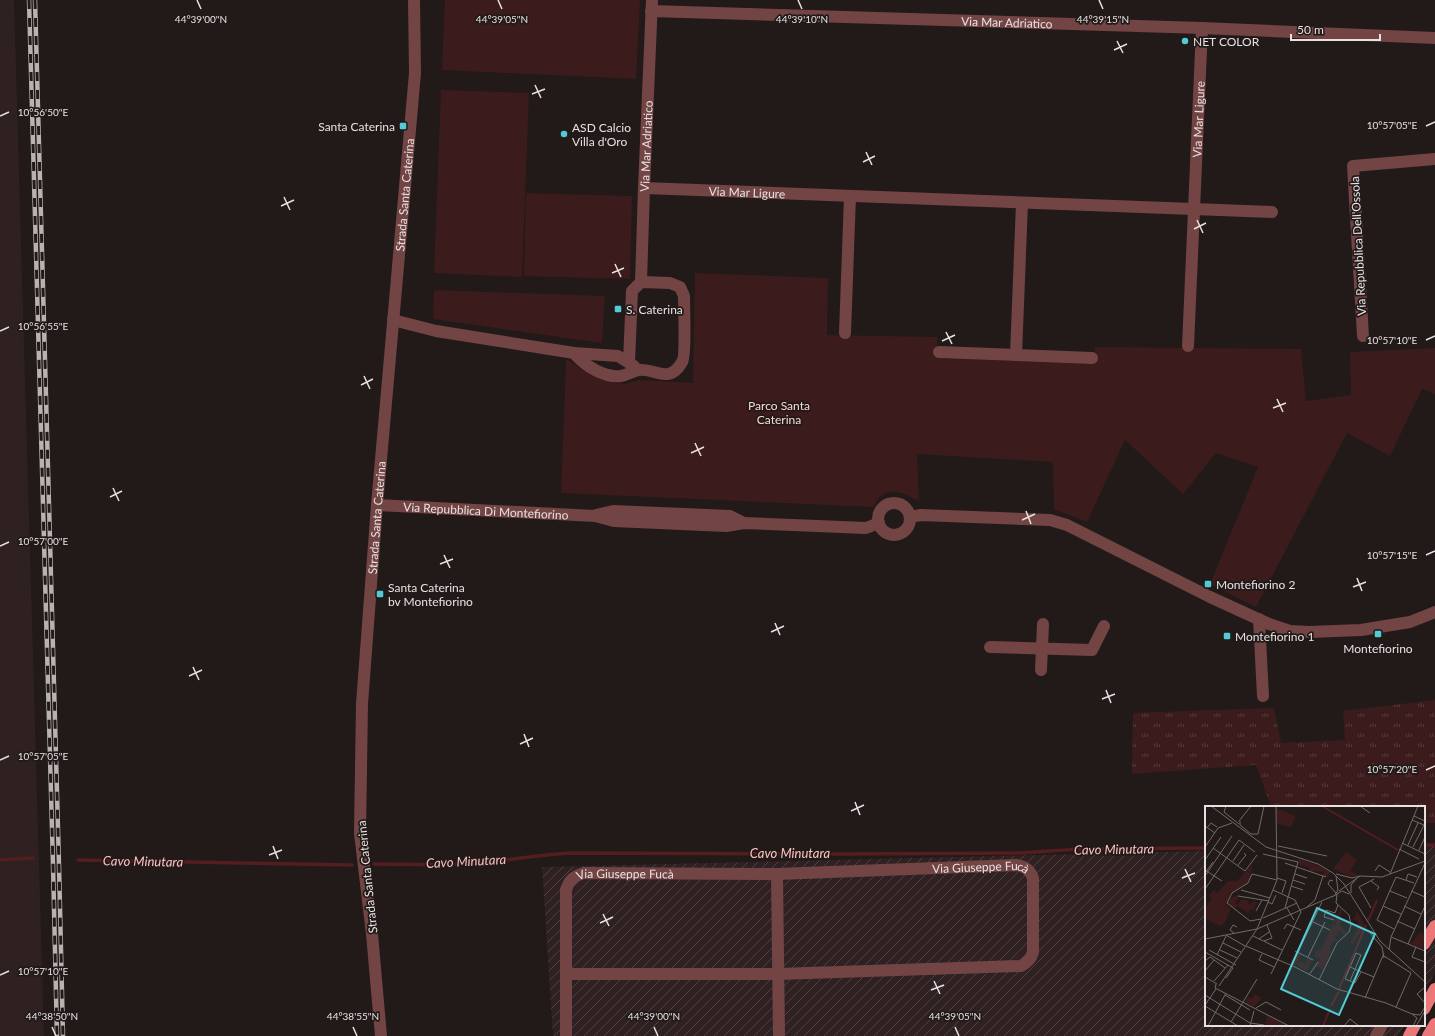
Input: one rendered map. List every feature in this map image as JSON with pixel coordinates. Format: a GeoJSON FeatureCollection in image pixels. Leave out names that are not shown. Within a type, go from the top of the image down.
{"type":"FeatureCollection","features":[{"type":"Feature","properties":{"kind":"highway"},"geometry":{"type":"LineString","coordinates":[[1425,942],[1435,926]]}},
{"type":"Feature","properties":{"kind":"highway"},"geometry":{"type":"LineString","coordinates":[[1425,1007],[1435,989]]}},
{"type":"Feature","properties":{"kind":"highway"},"geometry":{"type":"LineString","coordinates":[[1428,1036],[1435,1024]]}},
{"type":"Feature","properties":{"kind":"highway"},"geometry":{"type":"LineString","coordinates":[[1409,1036],[1414,1026]]}},
{"type":"Feature","properties":{"kind":"street","name":"Strada Santa Caterina"},"geometry":{"type":"LineString","coordinates":[[381,1036],[372,934],[360,833],[362,704],[377,505],[415,73],[414,0]]}},
{"type":"Feature","properties":{"kind":"street","name":"Via Mar Adriatico"},"geometry":{"type":"LineString","coordinates":[[629,362],[632,291],[641,282],[652,5],[1435,38]]}},
{"type":"Feature","properties":{"kind":"street","name":"Via Mar Ligure"},"geometry":{"type":"LineString","coordinates":[[1188,346],[1202,28]]}},
{"type":"Feature","properties":{"kind":"street","name":"Via Repubblica Dell'Ossola"},"geometry":{"type":"LineString","coordinates":[[1363,336],[1353,166],[1435,159]]}},
{"type":"Feature","properties":{"kind":"street","name":"Via Mar Ligure"},"geometry":{"type":"LineString","coordinates":[[644,188],[1272,212]]}},
{"type":"Feature","properties":{"kind":"street"},"geometry":{"type":"LineString","coordinates":[[845,333],[850,196]]}},
{"type":"Feature","properties":{"kind":"street"},"geometry":{"type":"LineString","coordinates":[[1016,355],[1022,203]]}},
{"type":"Feature","properties":{"kind":"street"},"geometry":{"type":"LineString","coordinates":[[574,353],[582,362],[610,377],[623,376],[639,370],[668,374],[677,370],[684,360],[684,296],[680,287],[670,283],[641,282]]}},
{"type":"Feature","properties":{"kind":"street"},"geometry":{"type":"LineString","coordinates":[[393,320],[436,331],[574,353],[618,356],[639,370]]}},
{"type":"Feature","properties":{"kind":"street"},"geometry":{"type":"LineString","coordinates":[[939,352],[1092,358]]}},
{"type":"Feature","properties":{"kind":"street"},"geometry":{"type":"LineString","coordinates":[[895,503],[906,508],[910,517],[908,528],[903,532],[893,535],[886,533],[879,523],[880,512],[889,504],[895,503]]}},
{"type":"Feature","properties":{"kind":"street","name":"Via Repubblica Di Montefiorino"},"geometry":{"type":"LineString","coordinates":[[377,505],[595,516],[613,511],[730,516],[744,523],[866,528],[879,523]]}},
{"type":"Feature","properties":{"kind":"street"},"geometry":{"type":"LineString","coordinates":[[910,517],[921,515],[1050,520],[1067,525],[1210,597],[1290,631],[1355,631],[1410,622],[1435,612]]}},
{"type":"Feature","properties":{"kind":"street"},"geometry":{"type":"LineString","coordinates":[[1259,619],[1263,696]]}},
{"type":"Feature","properties":{"kind":"street"},"geometry":{"type":"LineString","coordinates":[[1041,670],[1042,624]]}},
{"type":"Feature","properties":{"kind":"street"},"geometry":{"type":"LineString","coordinates":[[990,647],[1092,650],[1104,626]]}},
{"type":"Feature","properties":{"kind":"street","name":"Via Giuseppe Fucà"},"geometry":{"type":"LineString","coordinates":[[566,974],[778,974],[1021,966],[1027,963],[1032,957],[1034,944],[1033,878],[1031,873],[1026,868],[1021,866],[777,874],[584,873],[577,875],[571,878],[566,890],[566,974],[566,1036]]}},
{"type":"Feature","properties":{"kind":"street"},"geometry":{"type":"LineString","coordinates":[[777,874],[779,1036]]}},
{"type":"Feature","properties":{"kind":"street"},"geometry":{"type":"LineString","coordinates":[[1376,1036],[1381,1026]]}},
{"type":"Feature","properties":{"kind":"shaded area"},"geometry":{"type":"Polygon","coordinates":[[[0,0],[14,0],[44,1036],[0,1036],[0,0]]]}},
{"type":"Feature","properties":{"kind":"shaded area"},"geometry":{"type":"Polygon","coordinates":[[[1425,846],[1435,846],[1435,973],[1425,990],[1425,846]]]}},
{"type":"Feature","properties":{"kind":"shaded area"},"geometry":{"type":"Polygon","coordinates":[[[1205,851],[1205,1026],[1404,1026],[1398,1036],[553,1036],[542,867],[1205,851]]]}},
{"type":"Feature","properties":{"kind":"green space"},"geometry":{"type":"Polygon","coordinates":[[[445,0],[640,0],[636,79],[442,70],[445,0]]]}},
{"type":"Feature","properties":{"kind":"green space"},"geometry":{"type":"Polygon","coordinates":[[[441,90],[529,93],[522,277],[434,273],[441,90]]]}},
{"type":"Feature","properties":{"kind":"green space"},"geometry":{"type":"Polygon","coordinates":[[[526,193],[632,196],[630,279],[524,276],[526,193]]]}},
{"type":"Feature","properties":{"kind":"green space","name":"Parco Santa Caterina"},"geometry":{"type":"Polygon","coordinates":[[[695,273],[828,278],[827,335],[937,337],[937,358],[1094,364],[1095,347],[1301,349],[1306,401],[1351,395],[1350,352],[1435,348],[1435,394],[1422,389],[1390,456],[1347,433],[1256,607],[1210,584],[1258,467],[1216,453],[1183,494],[1125,440],[1087,522],[1054,509],[1053,462],[917,454],[919,500],[907,495],[892,492],[879,498],[874,507],[561,493],[566,359],[593,376],[605,381],[625,384],[639,380],[693,383],[695,273]]]}},
{"type":"Feature","properties":{"kind":"green space"},"geometry":{"type":"Polygon","coordinates":[[[434,290],[605,296],[602,343],[433,319],[434,290]]]}},
{"type":"Feature","properties":{"kind":"green space"},"geometry":{"type":"Polygon","coordinates":[[[1435,700],[1435,823],[1425,823],[1425,806],[1271,806],[1256,765],[1132,774],[1133,713],[1274,708],[1281,743],[1345,740],[1343,711],[1435,700]]]}},
{"type":"Feature","properties":{"kind":"waterway","name":"Cavo Minutara"},"geometry":{"type":"LineString","coordinates":[[1425,845],[1435,845]]}},
{"type":"Feature","properties":{"kind":"waterway","name":"Cavo Minutara"},"geometry":{"type":"LineString","coordinates":[[374,864],[474,863],[570,853],[1021,853],[1080,849],[1205,848]]}},
{"type":"Feature","properties":{"kind":"waterway","name":"Cavo Minutara"},"geometry":{"type":"LineString","coordinates":[[0,860],[33,858]]}},
{"type":"Feature","properties":{"kind":"waterway","name":"Cavo Minutara"},"geometry":{"type":"LineString","coordinates":[[78,860],[352,865]]}},
{"type":"Feature","properties":{"kind":"railway"},"geometry":{"type":"LineString","coordinates":[[29,0],[57,1036]]}},
{"type":"Feature","properties":{"kind":"railway"},"geometry":{"type":"LineString","coordinates":[[35,0],[63,1036]]}},
{"type":"Feature","properties":{"kind":"place","name":"NET COLOR"},"geometry":{"type":"Point","coordinates":[1185,41]}},
{"type":"Feature","properties":{"kind":"place","name":"Santa Caterina"},"geometry":{"type":"Point","coordinates":[403,126]}},
{"type":"Feature","properties":{"kind":"place","name":"ASD Calcio Villa d'Oro"},"geometry":{"type":"Point","coordinates":[564,134]}},
{"type":"Feature","properties":{"kind":"place","name":"S. Caterina"},"geometry":{"type":"Point","coordinates":[618,309]}},
{"type":"Feature","properties":{"kind":"place","name":"Montefiorino 2"},"geometry":{"type":"Point","coordinates":[1208,584]}},
{"type":"Feature","properties":{"kind":"place","name":"Santa Caterina bv Montefiorino"},"geometry":{"type":"Point","coordinates":[380,594]}},
{"type":"Feature","properties":{"kind":"place","name":"Montefiorino"},"geometry":{"type":"Point","coordinates":[1378,634]}},
{"type":"Feature","properties":{"kind":"place","name":"Montefiorino 1"},"geometry":{"type":"Point","coordinates":[1227,636]}}]}
